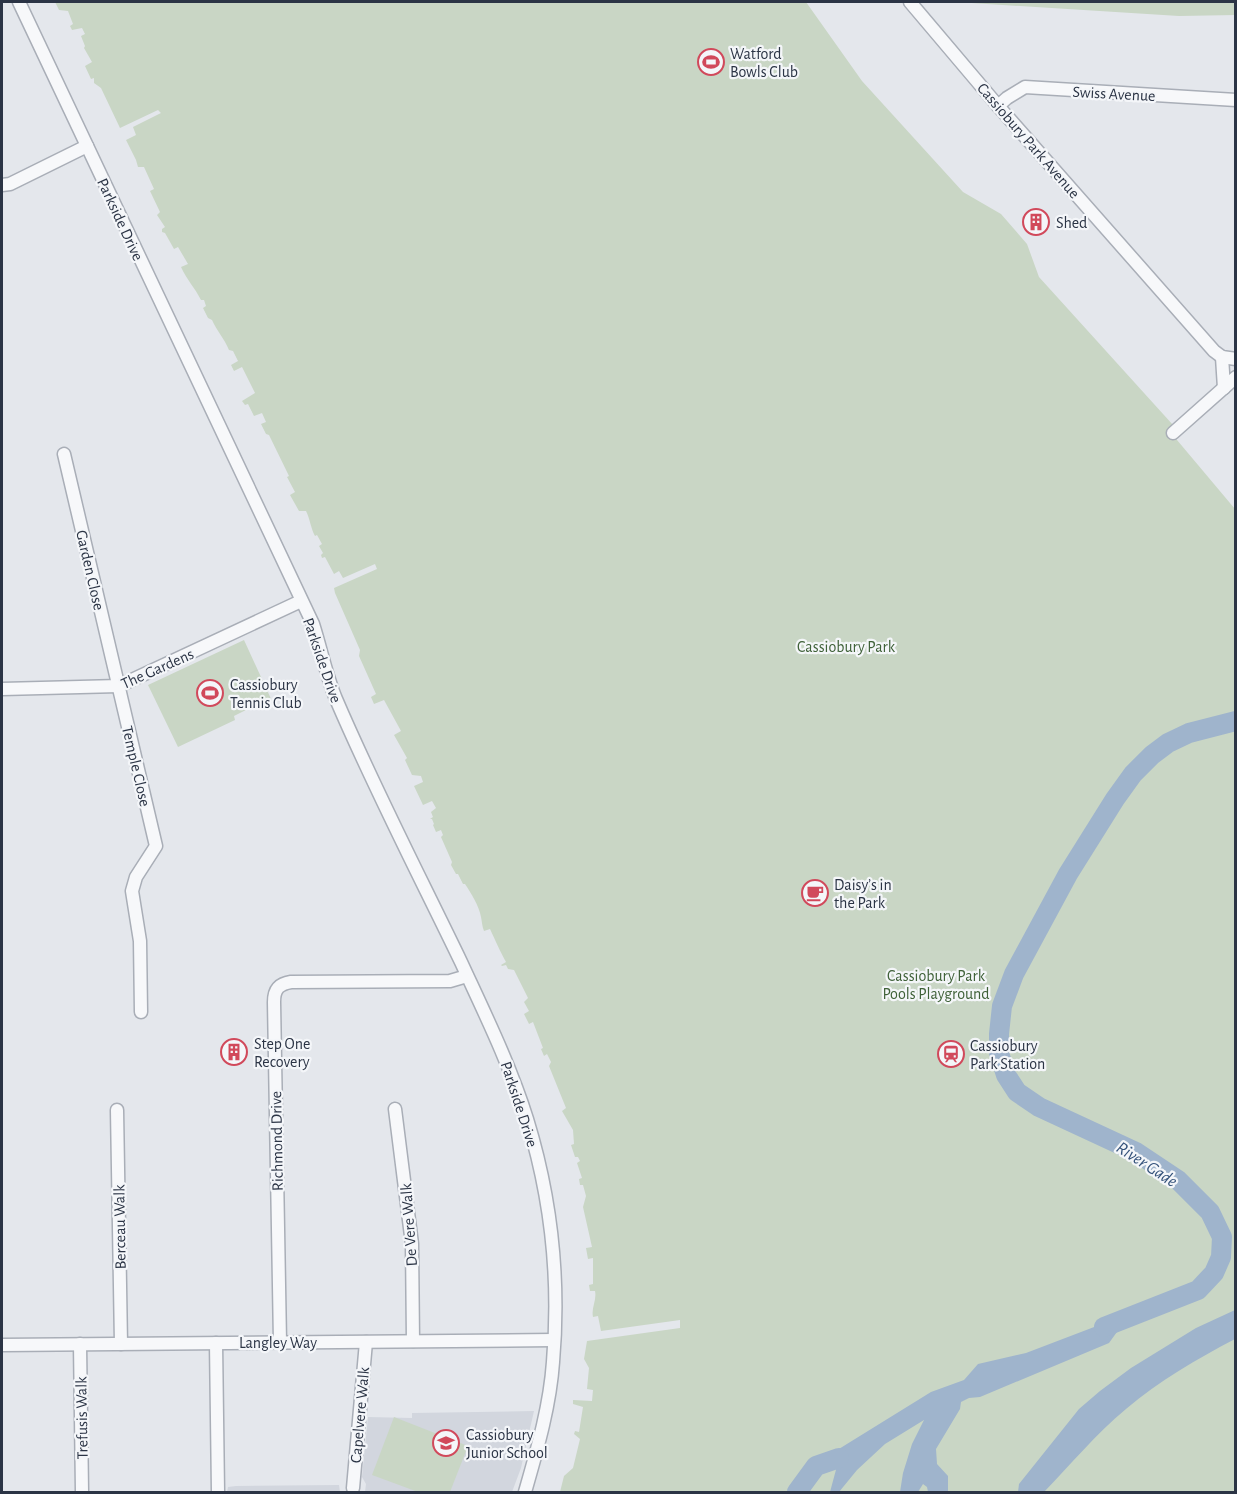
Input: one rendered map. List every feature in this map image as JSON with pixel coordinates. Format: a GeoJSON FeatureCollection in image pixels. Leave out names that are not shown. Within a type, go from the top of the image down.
{"type":"FeatureCollection","features":[{"type":"Feature","properties":{"kind":"street","name":"Parkside Drive"},"geometry":{"type":"LineString","coordinates":[[19,2],[313,624],[335,696],[467,976],[518,1091],[538,1160],[553,1249],[555,1285],[553,1362],[547,1403],[525,1492]]}},
{"type":"Feature","properties":{"kind":"street","name":"Cassiobury Park Avenue"},"geometry":{"type":"LineString","coordinates":[[909,2],[1214,351],[1222,357]]}},
{"type":"Feature","properties":{"kind":"street","name":"Swiss Avenue"},"geometry":{"type":"LineString","coordinates":[[998,106],[1025,87],[1236,100]]}},
{"type":"Feature","properties":{"kind":"street"},"geometry":{"type":"LineString","coordinates":[[2,185],[10,184],[87,146]]}},
{"type":"Feature","properties":{"kind":"street"},"geometry":{"type":"LineString","coordinates":[[1224,388],[1222,357],[1236,359]]}},
{"type":"Feature","properties":{"kind":"street"},"geometry":{"type":"LineString","coordinates":[[1173,434],[1236,377]]}},
{"type":"Feature","properties":{"kind":"street","name":"Garden Close"},"geometry":{"type":"LineString","coordinates":[[64,454],[119,686]]}},
{"type":"Feature","properties":{"kind":"street","name":"The Gardens"},"geometry":{"type":"LineString","coordinates":[[2,689],[119,686],[301,601]]}},
{"type":"Feature","properties":{"kind":"street","name":"Temple Close"},"geometry":{"type":"LineString","coordinates":[[119,686],[156,846],[136,877],[132,891],[140,941],[141,1012]]}},
{"type":"Feature","properties":{"kind":"street","name":"Richmond Drive"},"geometry":{"type":"LineString","coordinates":[[280,1342],[274,1002],[276,990],[281,985],[291,982],[450,981],[467,976]]}},
{"type":"Feature","properties":{"kind":"street","name":"De Vere Walk"},"geometry":{"type":"LineString","coordinates":[[395,1109],[411,1244],[413,1341]]}},
{"type":"Feature","properties":{"kind":"street","name":"Berceau Walk"},"geometry":{"type":"LineString","coordinates":[[117,1110],[121,1344]]}},
{"type":"Feature","properties":{"kind":"street","name":"Langley Way"},"geometry":{"type":"LineString","coordinates":[[2,1345],[554,1340]]}},
{"type":"Feature","properties":{"kind":"street","name":"Capelvere Walk"},"geometry":{"type":"LineString","coordinates":[[353,1488],[366,1342]]}},
{"type":"Feature","properties":{"kind":"street"},"geometry":{"type":"LineString","coordinates":[[216,1343],[218,1492]]}},
{"type":"Feature","properties":{"kind":"street","name":"Trefusis Walk"},"geometry":{"type":"LineString","coordinates":[[80,1344],[82,1492]]}},
{"type":"Feature","properties":{"kind":"shaded area","name":"Cassiobury Junior School"},"geometry":{"type":"Polygon","coordinates":[[[534,1411],[521,1468],[512,1492],[365,1492],[366,1484],[362,1477],[368,1417],[412,1418],[412,1413],[534,1411]]]}},
{"type":"Feature","properties":{"kind":"shaded area"},"geometry":{"type":"Polygon","coordinates":[[[339,1485],[340,1492],[227,1492],[228,1487],[236,1486],[339,1485]]]}},
{"type":"Feature","properties":{"kind":"green space","name":"Cassiobury Park"},"geometry":{"type":"Polygon","coordinates":[[[55,2],[806,2],[862,81],[963,192],[1001,214],[1027,244],[1039,277],[1173,425],[1177,440],[1235,509],[1235,1492],[560,1492],[564,1476],[573,1468],[580,1439],[574,1434],[575,1431],[579,1432],[583,1407],[573,1404],[573,1400],[592,1401],[593,1390],[587,1389],[589,1368],[584,1359],[587,1341],[680,1328],[680,1320],[601,1331],[598,1316],[593,1317],[595,1291],[590,1291],[589,1285],[593,1284],[593,1258],[588,1259],[586,1248],[592,1247],[583,1207],[586,1196],[583,1185],[580,1185],[579,1179],[582,1178],[577,1163],[580,1161],[578,1157],[575,1157],[571,1145],[574,1144],[573,1130],[562,1111],[566,1108],[549,1066],[551,1062],[547,1054],[544,1056],[533,1022],[529,1024],[524,1014],[529,1011],[524,1002],[528,998],[514,970],[501,965],[506,962],[490,929],[484,931],[475,900],[451,865],[452,862],[441,837],[443,835],[441,830],[436,832],[432,819],[430,819],[433,817],[431,812],[436,808],[432,801],[423,805],[414,786],[423,782],[421,776],[412,775],[405,760],[407,758],[394,735],[401,731],[384,700],[374,704],[371,697],[376,694],[335,593],[334,588],[377,569],[375,564],[343,578],[339,571],[334,574],[325,557],[322,558],[323,553],[319,546],[322,544],[317,535],[315,536],[306,511],[299,511],[290,495],[295,492],[269,435],[266,434],[261,424],[266,422],[262,413],[254,416],[248,404],[245,405],[242,401],[255,393],[242,367],[234,371],[231,365],[238,361],[233,351],[229,350],[212,320],[208,318],[203,308],[206,306],[204,300],[201,300],[183,272],[181,267],[188,264],[178,247],[174,249],[165,233],[162,232],[165,227],[157,215],[160,212],[150,191],[154,189],[144,167],[138,167],[126,140],[136,135],[133,127],[161,113],[158,110],[120,128],[101,88],[94,83],[94,78],[91,79],[85,66],[92,62],[84,48],[81,36],[85,34],[82,28],[72,30],[70,26],[73,24],[68,11],[59,10],[55,2]]]}},
{"type":"Feature","properties":{"kind":"green space"},"geometry":{"type":"Polygon","coordinates":[[[956,2],[1235,2],[1236,15],[1179,16],[956,2]]]}},
{"type":"Feature","properties":{"kind":"green space","name":"Cassiobury Tennis Club"},"geometry":{"type":"Polygon","coordinates":[[[244,640],[272,701],[265,704],[264,701],[234,716],[235,720],[178,747],[148,685],[244,640]]]}},
{"type":"Feature","properties":{"kind":"green space"},"geometry":{"type":"Polygon","coordinates":[[[394,1417],[468,1446],[450,1492],[418,1492],[372,1475],[394,1417]]]}},
{"type":"Feature","properties":{"kind":"water"},"geometry":{"type":"Polygon","coordinates":[[[1235,1310],[1235,1339],[1179,1371],[1126,1409],[1044,1492],[1018,1492],[1019,1484],[1079,1409],[1100,1391],[1131,1368],[1196,1328],[1235,1310]]]}},
{"type":"Feature","properties":{"kind":"water"},"geometry":{"type":"Polygon","coordinates":[[[1127,1318],[1109,1343],[980,1397],[969,1398],[961,1402],[960,1409],[936,1449],[937,1464],[948,1476],[948,1492],[928,1492],[927,1487],[923,1484],[918,1492],[900,1492],[912,1444],[924,1420],[885,1444],[857,1470],[839,1492],[830,1492],[837,1466],[816,1466],[834,1452],[931,1392],[964,1380],[978,1364],[1026,1353],[1102,1324],[1127,1318]]]}},
{"type":"Feature","properties":{"kind":"waterway","name":"River Gade"},"geometry":{"type":"LineString","coordinates":[[1104,1327],[1198,1290],[1214,1273],[1221,1257],[1222,1237],[1210,1212],[1178,1180],[1136,1152],[1039,1107],[1017,1092],[1006,1075],[999,1053],[1002,1006],[1014,974],[1068,874],[1133,774],[1168,743],[1189,733],[1236,721]]}},
{"type":"Feature","properties":{"kind":"waterway","name":"River Gade"},"geometry":{"type":"LineString","coordinates":[[797,1492],[816,1466],[839,1458]]}},
{"type":"Feature","properties":{"kind":"place","name":"Watford Bowls Club"},"geometry":{"type":"Point","coordinates":[711,62]}},
{"type":"Feature","properties":{"kind":"place","name":"Shed"},"geometry":{"type":"Point","coordinates":[1036,222]}},
{"type":"Feature","properties":{"kind":"place","name":"Cassiobury Tennis Club"},"geometry":{"type":"Point","coordinates":[210,693]}},
{"type":"Feature","properties":{"kind":"place","name":"Daisy’s in the Park"},"geometry":{"type":"Point","coordinates":[815,893]}},
{"type":"Feature","properties":{"kind":"place","name":"Step One Recovery"},"geometry":{"type":"Point","coordinates":[234,1052]}},
{"type":"Feature","properties":{"kind":"place","name":"Cassiobury Park Station"},"geometry":{"type":"Point","coordinates":[951,1054]}},
{"type":"Feature","properties":{"kind":"place","name":"Cassiobury Junior School"},"geometry":{"type":"Point","coordinates":[446,1443]}},
{"type":"Feature","properties":{"kind":"park label","name":"Cassiobury Park Pools Playground"},"geometry":{"type":"Point","coordinates":[936,984]}}]}
